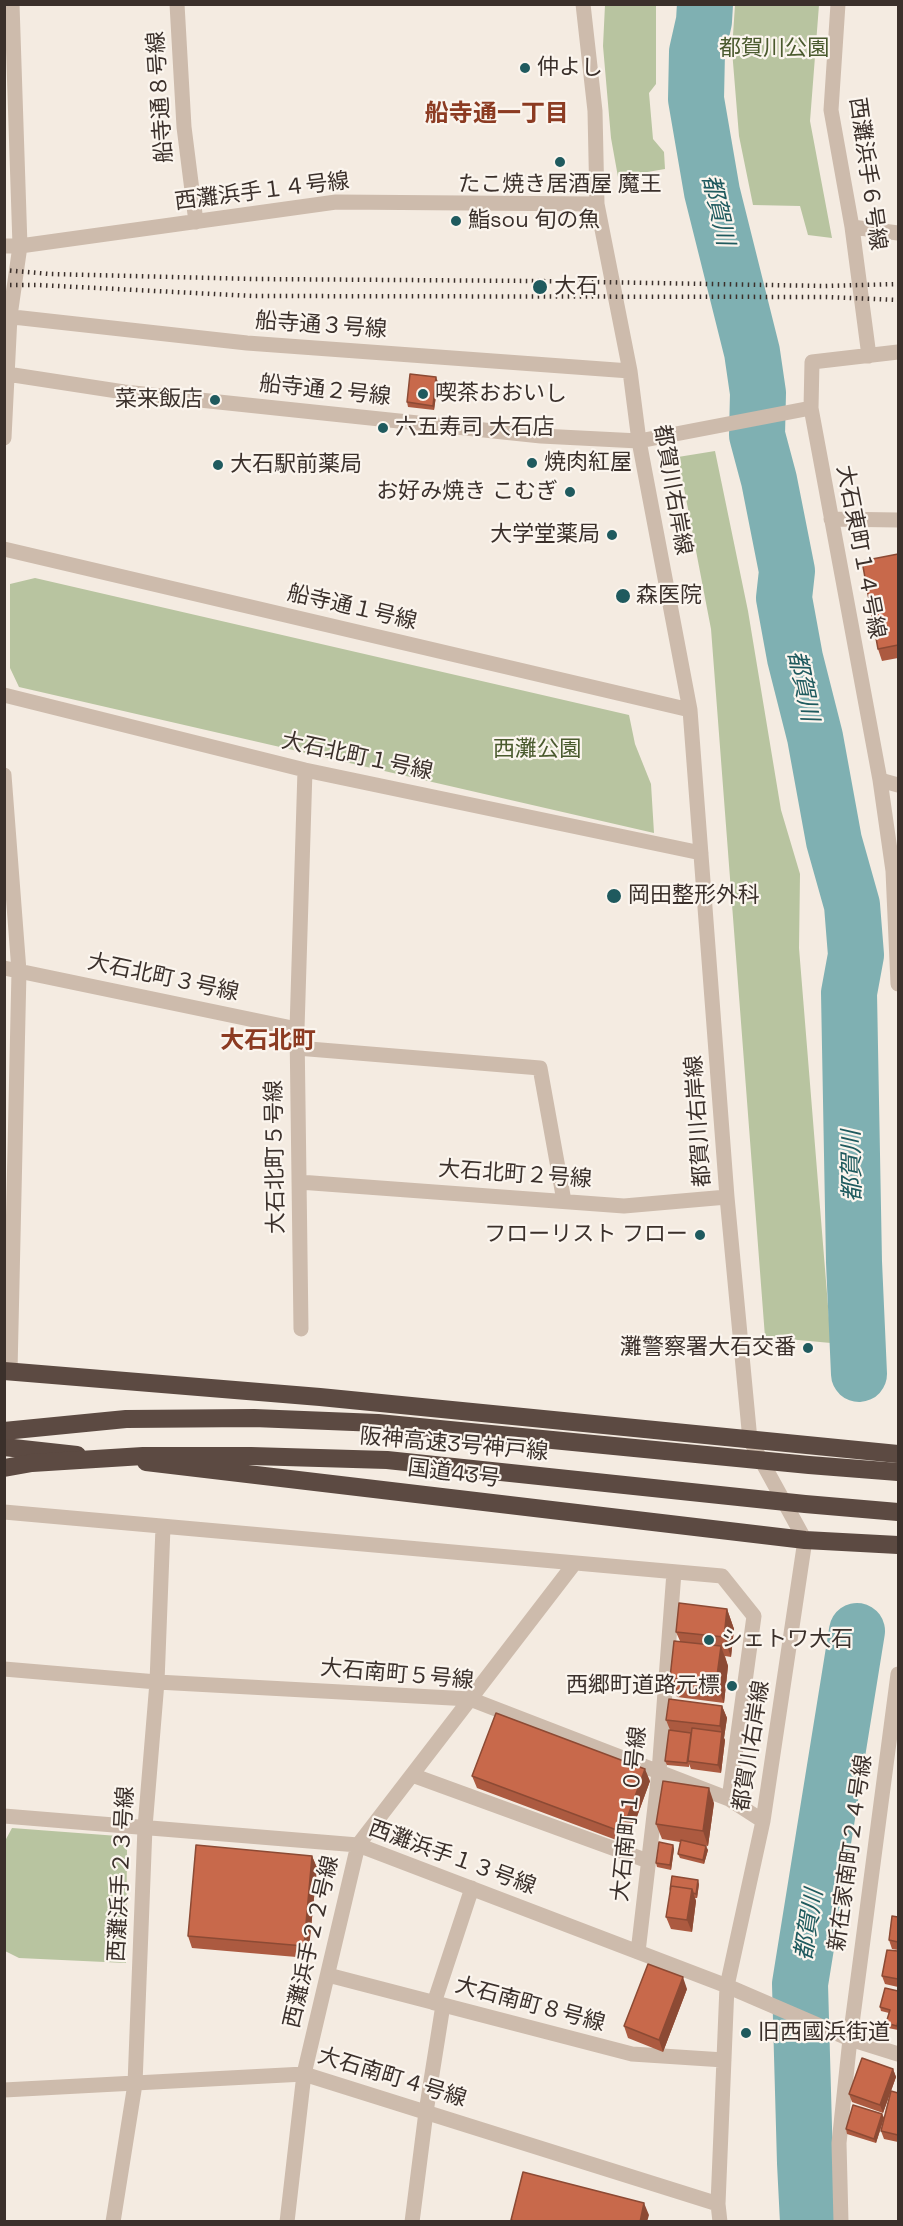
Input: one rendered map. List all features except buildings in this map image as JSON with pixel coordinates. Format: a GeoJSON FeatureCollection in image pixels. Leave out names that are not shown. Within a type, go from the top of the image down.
{"type":"FeatureCollection","features":[{"type":"Feature","properties":{"kind":"highway"},"geometry":{"type":"LineString","coordinates":[[7,1371],[320,1397],[898,1454]]}},
{"type":"Feature","properties":{"kind":"highway","name":"阪神高速3号神戸線"},"geometry":{"type":"LineString","coordinates":[[4,1431],[126,1419],[254,1418],[378,1423],[898,1472]]}},
{"type":"Feature","properties":{"kind":"highway","name":"国道43号"},"geometry":{"type":"LineString","coordinates":[[4,1447],[806,1540],[898,1545]]}},
{"type":"Feature","properties":{"kind":"highway","name":"阪神高速3号神戸線"},"geometry":{"type":"LineString","coordinates":[[4,1468],[32,1463],[143,1456],[387,1460],[898,1512]]}},
{"type":"Feature","properties":{"kind":"street"},"geometry":{"type":"LineString","coordinates":[[4,438],[7,316],[12,246],[12,4]]}},
{"type":"Feature","properties":{"kind":"street","name":"船寺通８号線"},"geometry":{"type":"LineString","coordinates":[[177,4],[184,127],[195,222]]}},
{"type":"Feature","properties":{"kind":"street","name":"都賀川右岸線"},"geometry":{"type":"LineString","coordinates":[[583,4],[595,111],[597,204],[630,371],[639,441],[690,710],[727,1197],[750,1440],[806,1540],[763,1821],[727,1986],[718,2204],[720,2222]]}},
{"type":"Feature","properties":{"kind":"street","name":"西灘浜手６号線"},"geometry":{"type":"LineString","coordinates":[[838,4],[831,110],[852,227],[869,356]]}},
{"type":"Feature","properties":{"kind":"street","name":"西灘浜手１４号線"},"geometry":{"type":"LineString","coordinates":[[12,246],[336,202],[597,204]]}},
{"type":"Feature","properties":{"kind":"street"},"geometry":{"type":"LineString","coordinates":[[852,227],[898,233]]}},
{"type":"Feature","properties":{"kind":"street","name":"船寺通３号線"},"geometry":{"type":"LineString","coordinates":[[7,316],[248,343],[630,371]]}},
{"type":"Feature","properties":{"kind":"street"},"geometry":{"type":"LineString","coordinates":[[869,356],[898,352]]}},
{"type":"Feature","properties":{"kind":"street","name":"大石東町１４号線"},"geometry":{"type":"LineString","coordinates":[[869,356],[812,362],[811,408],[880,780],[893,871],[898,984]]}},
{"type":"Feature","properties":{"kind":"street","name":"船寺通２号線"},"geometry":{"type":"LineString","coordinates":[[7,374],[136,394],[530,435],[639,441]]}},
{"type":"Feature","properties":{"kind":"street"},"geometry":{"type":"LineString","coordinates":[[639,441],[811,408]]}},
{"type":"Feature","properties":{"kind":"street"},"geometry":{"type":"LineString","coordinates":[[831,519],[898,520]]}},
{"type":"Feature","properties":{"kind":"street","name":"船寺通１号線"},"geometry":{"type":"LineString","coordinates":[[4,549],[690,710]]}},
{"type":"Feature","properties":{"kind":"street","name":"大石北町１号線"},"geometry":{"type":"LineString","coordinates":[[4,695],[306,770],[701,853]]}},
{"type":"Feature","properties":{"kind":"street","name":"大石北町５号線"},"geometry":{"type":"LineString","coordinates":[[301,1329],[297,1029],[306,770]]}},
{"type":"Feature","properties":{"kind":"street"},"geometry":{"type":"LineString","coordinates":[[4,775],[12,970],[7,1371]]}},
{"type":"Feature","properties":{"kind":"street"},"geometry":{"type":"LineString","coordinates":[[880,780],[898,785]]}},
{"type":"Feature","properties":{"kind":"street","name":"大石北町３号線"},"geometry":{"type":"LineString","coordinates":[[12,970],[297,1029]]}},
{"type":"Feature","properties":{"kind":"street"},"geometry":{"type":"LineString","coordinates":[[297,1048],[540,1068],[564,1201]]}},
{"type":"Feature","properties":{"kind":"street","name":"大石北町２号線"},"geometry":{"type":"LineString","coordinates":[[299,1182],[624,1206],[727,1197]]}},
{"type":"Feature","properties":{"kind":"street"},"geometry":{"type":"LineString","coordinates":[[4,1512],[722,1576],[754,1616],[729,1799]]}},
{"type":"Feature","properties":{"kind":"street","name":"西灘浜手２３号線"},"geometry":{"type":"LineString","coordinates":[[113,2222],[135,2084],[145,1827],[157,1682],[163,1527]]}},
{"type":"Feature","properties":{"kind":"street","name":"西灘浜手２２号線"},"geometry":{"type":"LineString","coordinates":[[287,2222],[304,2074],[358,1845],[574,1564]]}},
{"type":"Feature","properties":{"kind":"street","name":"大石南町１０号線"},"geometry":{"type":"LineString","coordinates":[[638,1952],[659,1772],[674,1572]]}},
{"type":"Feature","properties":{"kind":"street","name":"大石南町５号線"},"geometry":{"type":"LineString","coordinates":[[4,1669],[157,1682],[470,1699],[729,1799],[763,1821]]}},
{"type":"Feature","properties":{"kind":"street","name":"新在家南町２４号線"},"geometry":{"type":"LineString","coordinates":[[841,2222],[839,2143],[850,2039],[898,1674]]}},
{"type":"Feature","properties":{"kind":"street"},"geometry":{"type":"LineString","coordinates":[[412,1775],[648,1861]]}},
{"type":"Feature","properties":{"kind":"street","name":"西灘浜手１３号線"},"geometry":{"type":"LineString","coordinates":[[5,1818],[358,1845],[727,1986],[834,2033],[898,2054]]}},
{"type":"Feature","properties":{"kind":"street"},"geometry":{"type":"LineString","coordinates":[[412,2222],[439,2004],[472,1888]]}},
{"type":"Feature","properties":{"kind":"street","name":"大石南町８号線"},"geometry":{"type":"LineString","coordinates":[[328,1975],[632,2054],[724,2060]]}},
{"type":"Feature","properties":{"kind":"street","name":"大石南町４号線"},"geometry":{"type":"LineString","coordinates":[[4,2090],[304,2074],[718,2204]]}},
{"type":"Feature","properties":{"kind":"green space","name":"都賀川公園"},"geometry":{"type":"Polygon","coordinates":[[[605,5],[656,5],[656,84],[649,93],[653,139],[664,152],[665,169],[618,177],[611,138],[603,46],[605,5]]]}},
{"type":"Feature","properties":{"kind":"green space","name":"都賀川公園"},"geometry":{"type":"Polygon","coordinates":[[[735,5],[819,5],[810,121],[832,238],[808,235],[800,206],[753,205],[739,136],[732,50],[735,5]]]}},
{"type":"Feature","properties":{"kind":"green space"},"geometry":{"type":"Polygon","coordinates":[[[715,451],[748,611],[781,810],[800,874],[799,948],[831,1343],[765,1337],[711,629],[678,457],[715,451]]]}},
{"type":"Feature","properties":{"kind":"green space","name":"西灘公園"},"geometry":{"type":"Polygon","coordinates":[[[35,578],[629,715],[635,744],[651,784],[654,833],[19,687],[10,668],[10,584],[35,578]]]}},
{"type":"Feature","properties":{"kind":"green space"},"geometry":{"type":"Polygon","coordinates":[[[12,1828],[118,1836],[127,1848],[126,1963],[19,1958],[5,1951],[5,1841],[12,1828]]]}},
{"type":"Feature","properties":{"kind":"waterway","name":"都賀川"},"geometry":{"type":"LineString","coordinates":[[705,4],[704,21],[697,52],[696,99],[712,192],[752,352],[758,393],[757,435],[769,480],[787,571],[784,598],[795,658],[815,737],[834,841],[852,905],[856,955],[849,993],[854,1262],[859,1374]]}},
{"type":"Feature","properties":{"kind":"waterway","name":"都賀川"},"geometry":{"type":"LineString","coordinates":[[808,2222],[800,1984],[857,1631]]}},
{"type":"Feature","properties":{"kind":"railway"},"geometry":{"type":"LineString","coordinates":[[4,270],[50,274],[254,279],[825,286],[898,284]]}},
{"type":"Feature","properties":{"kind":"railway"},"geometry":{"type":"LineString","coordinates":[[4,285],[253,296],[826,297],[898,300]]}},
{"type":"Feature","properties":{"kind":"place","name":"仲よし"},"geometry":{"type":"Point","coordinates":[525,68]}},
{"type":"Feature","properties":{"kind":"place","name":"たこ焼き居酒屋 魔王"},"geometry":{"type":"Point","coordinates":[560,162]}},
{"type":"Feature","properties":{"kind":"place","name":"鮨sou 旬の魚"},"geometry":{"type":"Point","coordinates":[456,221]}},
{"type":"Feature","properties":{"kind":"place","name":"大石"},"geometry":{"type":"Point","coordinates":[540,287]}},
{"type":"Feature","properties":{"kind":"place","name":"喫茶おおいし"},"geometry":{"type":"Point","coordinates":[423,394]}},
{"type":"Feature","properties":{"kind":"place","name":"菜来飯店"},"geometry":{"type":"Point","coordinates":[215,400]}},
{"type":"Feature","properties":{"kind":"place","name":"六五寿司 大石店"},"geometry":{"type":"Point","coordinates":[383,428]}},
{"type":"Feature","properties":{"kind":"place","name":"焼肉紅屋"},"geometry":{"type":"Point","coordinates":[532,463]}},
{"type":"Feature","properties":{"kind":"place","name":"大石駅前薬局"},"geometry":{"type":"Point","coordinates":[218,465]}},
{"type":"Feature","properties":{"kind":"place","name":"お好み焼き こむぎ"},"geometry":{"type":"Point","coordinates":[570,492]}},
{"type":"Feature","properties":{"kind":"place","name":"大学堂薬局"},"geometry":{"type":"Point","coordinates":[612,535]}},
{"type":"Feature","properties":{"kind":"place","name":"森医院"},"geometry":{"type":"Point","coordinates":[623,596]}},
{"type":"Feature","properties":{"kind":"place","name":"岡田整形外科"},"geometry":{"type":"Point","coordinates":[614,896]}},
{"type":"Feature","properties":{"kind":"place","name":"フローリスト フロー"},"geometry":{"type":"Point","coordinates":[700,1235]}},
{"type":"Feature","properties":{"kind":"place","name":"灘警察署大石交番"},"geometry":{"type":"Point","coordinates":[808,1348]}},
{"type":"Feature","properties":{"kind":"place","name":"シェトワ大石"},"geometry":{"type":"Point","coordinates":[709,1640]}},
{"type":"Feature","properties":{"kind":"place","name":"西郷町道路元標"},"geometry":{"type":"Point","coordinates":[732,1686]}},
{"type":"Feature","properties":{"kind":"place","name":"旧西國浜街道"},"geometry":{"type":"Point","coordinates":[746,2033]}},
{"type":"Feature","properties":{"kind":"district","name":"船寺通一丁目"},"geometry":{"type":"Point","coordinates":[497,114]}},
{"type":"Feature","properties":{"kind":"district","name":"大石北町"},"geometry":{"type":"Point","coordinates":[268,1041]}}]}
